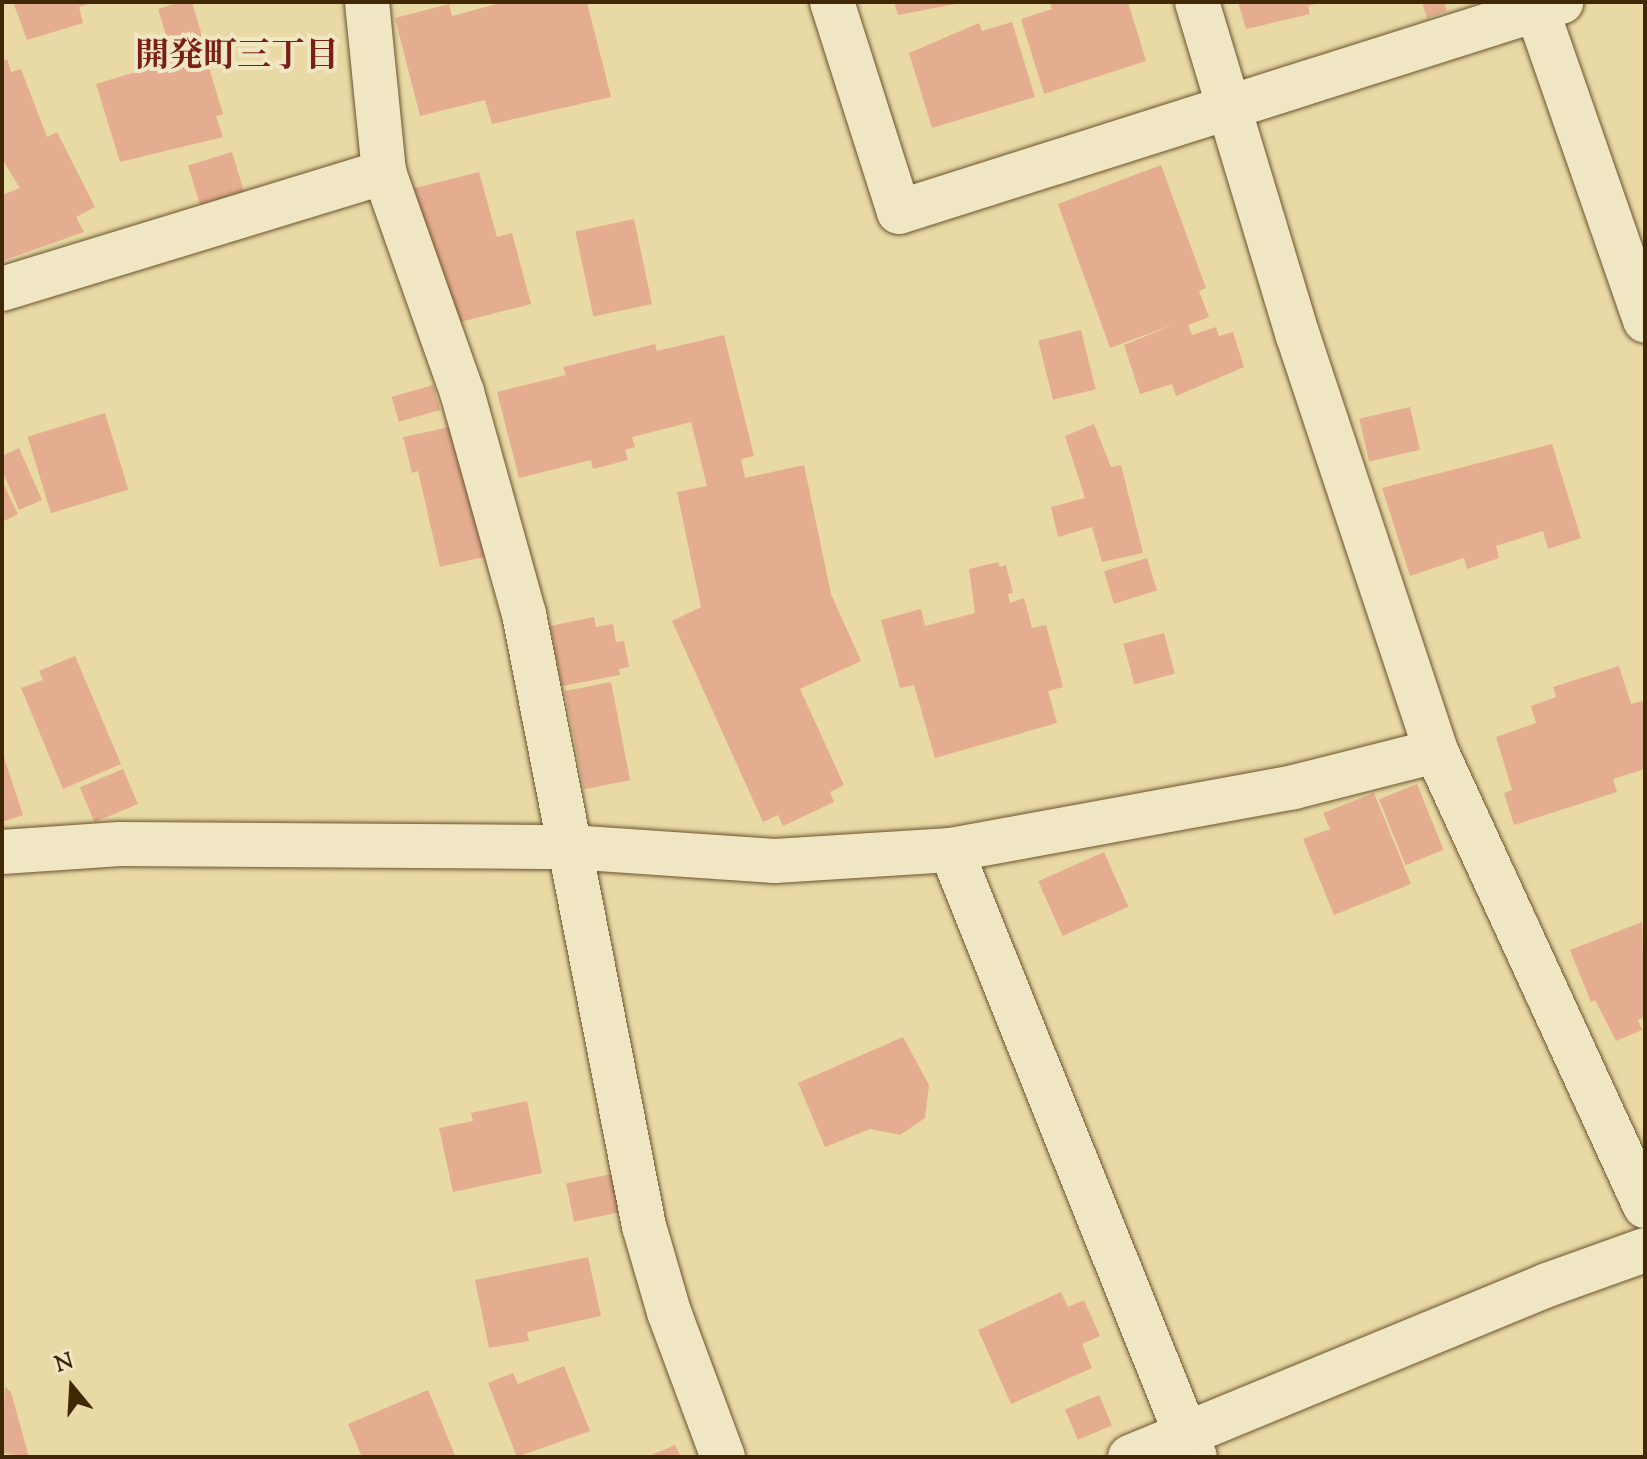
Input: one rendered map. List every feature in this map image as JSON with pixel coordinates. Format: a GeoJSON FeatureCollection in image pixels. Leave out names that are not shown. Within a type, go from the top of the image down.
{"type":"FeatureCollection","features":[{"type":"Feature","properties":{"kind":"street"},"geometry":{"type":"LineString","coordinates":[[367,2],[384,172],[462,392],[524,614],[644,1226],[669,1312],[723,1457]]}},
{"type":"Feature","properties":{"kind":"street"},"geometry":{"type":"LineString","coordinates":[[832,2],[899,212],[1549,6],[1645,321]]}},
{"type":"Feature","properties":{"kind":"street"},"geometry":{"type":"LineString","coordinates":[[1197,2],[1228,110],[1436,751],[1645,1206]]}},
{"type":"Feature","properties":{"kind":"street"},"geometry":{"type":"LineString","coordinates":[[2,289],[384,172]]}},
{"type":"Feature","properties":{"kind":"street"},"geometry":{"type":"LineString","coordinates":[[2,852],[120,844],[570,847],[775,861],[951,850],[1294,787],[1436,751]]}},
{"type":"Feature","properties":{"kind":"street"},"geometry":{"type":"LineString","coordinates":[[951,850],[1190,1446]]}},
{"type":"Feature","properties":{"kind":"street"},"geometry":{"type":"LineString","coordinates":[[1130,1457],[1190,1446],[1547,1285],[1645,1250]]}},
{"type":"Feature","properties":{"kind":"building"},"geometry":{"type":"Polygon","coordinates":[[[13,2],[91,3],[79,7],[83,23],[27,40],[13,2]]]}},
{"type":"Feature","properties":{"kind":"building"},"geometry":{"type":"Polygon","coordinates":[[[180,2],[192,2],[203,39],[170,49],[158,9],[180,2]]]}},
{"type":"Feature","properties":{"kind":"building"},"geometry":{"type":"Polygon","coordinates":[[[504,2],[587,2],[611,97],[492,124],[485,100],[420,116],[395,18],[449,4],[452,16],[504,2]]]}},
{"type":"Feature","properties":{"kind":"building"},"geometry":{"type":"Polygon","coordinates":[[[894,2],[961,2],[961,3],[898,15],[894,2]]]}},
{"type":"Feature","properties":{"kind":"building"},"geometry":{"type":"Polygon","coordinates":[[[1050,2],[1128,2],[1146,61],[1044,94],[1021,19],[1052,9],[1050,2]]]}},
{"type":"Feature","properties":{"kind":"building"},"geometry":{"type":"Polygon","coordinates":[[[1238,2],[1319,3],[1308,6],[1310,14],[1246,29],[1238,2]]]}},
{"type":"Feature","properties":{"kind":"building"},"geometry":{"type":"Polygon","coordinates":[[[1422,2],[1444,2],[1447,11],[1427,18],[1422,2]]]}},
{"type":"Feature","properties":{"kind":"building"},"geometry":{"type":"Polygon","coordinates":[[[1012,22],[1035,97],[932,128],[909,53],[979,23],[982,31],[1012,22]]]}},
{"type":"Feature","properties":{"kind":"building"},"geometry":{"type":"Polygon","coordinates":[[[204,51],[223,114],[216,116],[223,137],[120,162],[96,84],[204,51]]]}},
{"type":"Feature","properties":{"kind":"building"},"geometry":{"type":"Polygon","coordinates":[[[7,59],[11,72],[21,69],[47,137],[57,132],[95,207],[76,217],[84,232],[2,261],[2,195],[20,188],[2,159],[2,61],[7,59]]]}},
{"type":"Feature","properties":{"kind":"building"},"geometry":{"type":"Polygon","coordinates":[[[232,152],[244,192],[200,206],[188,165],[232,152]]]}},
{"type":"Feature","properties":{"kind":"building"},"geometry":{"type":"Polygon","coordinates":[[[1161,165],[1206,288],[1199,291],[1209,317],[1188,325],[1192,335],[1216,327],[1219,336],[1233,332],[1244,367],[1176,396],[1172,384],[1140,394],[1124,345],[1175,324],[1110,348],[1058,204],[1161,165]]]}},
{"type":"Feature","properties":{"kind":"building"},"geometry":{"type":"Polygon","coordinates":[[[479,172],[497,237],[512,233],[531,304],[445,326],[403,191],[479,172]]]}},
{"type":"Feature","properties":{"kind":"building"},"geometry":{"type":"Polygon","coordinates":[[[634,219],[652,304],[593,317],[575,231],[634,219]]]}},
{"type":"Feature","properties":{"kind":"building"},"geometry":{"type":"Polygon","coordinates":[[[1081,330],[1096,389],[1053,400],[1038,341],[1081,330]]]}},
{"type":"Feature","properties":{"kind":"building"},"geometry":{"type":"Polygon","coordinates":[[[724,335],[754,456],[741,459],[745,478],[804,465],[831,594],[861,661],[800,689],[844,785],[830,792],[834,802],[783,826],[778,815],[763,822],[672,621],[701,607],[677,492],[707,486],[691,422],[632,437],[635,447],[625,450],[628,460],[593,469],[591,460],[519,478],[497,392],[566,375],[563,367],[655,344],[657,351],[724,335]]]}},
{"type":"Feature","properties":{"kind":"building"},"geometry":{"type":"Polygon","coordinates":[[[433,385],[440,410],[399,422],[392,397],[433,385]]]}},
{"type":"Feature","properties":{"kind":"building"},"geometry":{"type":"Polygon","coordinates":[[[1410,407],[1420,450],[1369,462],[1359,419],[1410,407]]]}},
{"type":"Feature","properties":{"kind":"building"},"geometry":{"type":"Polygon","coordinates":[[[105,413],[128,490],[51,513],[28,437],[105,413]]]}},
{"type":"Feature","properties":{"kind":"building"},"geometry":{"type":"Polygon","coordinates":[[[1094,424],[1111,467],[1121,465],[1143,553],[1102,562],[1092,527],[1058,537],[1051,507],[1085,498],[1065,436],[1094,424]]]}},
{"type":"Feature","properties":{"kind":"building"},"geometry":{"type":"Polygon","coordinates":[[[450,427],[458,461],[465,459],[488,556],[440,567],[418,471],[412,473],[403,437],[450,427]]]}},
{"type":"Feature","properties":{"kind":"building"},"geometry":{"type":"Polygon","coordinates":[[[1552,444],[1581,538],[1548,549],[1543,531],[1496,546],[1499,558],[1467,569],[1464,558],[1410,576],[1382,488],[1552,444]]]}},
{"type":"Feature","properties":{"kind":"building"},"geometry":{"type":"Polygon","coordinates":[[[19,448],[42,500],[19,510],[2,470],[2,456],[19,448]]]}},
{"type":"Feature","properties":{"kind":"building"},"geometry":{"type":"Polygon","coordinates":[[[2,481],[18,514],[2,522],[2,481]]]}},
{"type":"Feature","properties":{"kind":"building"},"geometry":{"type":"Polygon","coordinates":[[[1147,558],[1157,591],[1114,604],[1104,571],[1147,558]]]}},
{"type":"Feature","properties":{"kind":"building"},"geometry":{"type":"Polygon","coordinates":[[[998,562],[1000,567],[1006,565],[1013,593],[1008,594],[1010,603],[1024,598],[1032,628],[1046,625],[1063,687],[1048,691],[1057,723],[935,758],[914,685],[900,688],[881,620],[921,609],[925,626],[975,613],[969,569],[998,562]]]}},
{"type":"Feature","properties":{"kind":"building"},"geometry":{"type":"Polygon","coordinates":[[[594,617],[596,627],[613,624],[616,642],[624,641],[629,667],[619,669],[620,675],[562,686],[550,626],[594,617]]]}},
{"type":"Feature","properties":{"kind":"building"},"geometry":{"type":"Polygon","coordinates":[[[1164,633],[1175,674],[1134,684],[1123,644],[1164,633]]]}},
{"type":"Feature","properties":{"kind":"building"},"geometry":{"type":"Polygon","coordinates":[[[75,656],[121,764],[63,789],[21,688],[43,680],[39,671],[75,656]]]}},
{"type":"Feature","properties":{"kind":"building"},"geometry":{"type":"Polygon","coordinates":[[[1619,666],[1631,704],[1645,700],[1645,769],[1613,779],[1617,792],[1514,825],[1504,793],[1512,790],[1496,737],[1536,723],[1531,706],[1556,697],[1553,687],[1619,666]]]}},
{"type":"Feature","properties":{"kind":"building"},"geometry":{"type":"Polygon","coordinates":[[[611,682],[630,780],[584,789],[565,691],[611,682]]]}},
{"type":"Feature","properties":{"kind":"building"},"geometry":{"type":"Polygon","coordinates":[[[2,751],[23,815],[2,822],[2,751]]]}},
{"type":"Feature","properties":{"kind":"building"},"geometry":{"type":"Polygon","coordinates":[[[123,769],[138,804],[95,822],[80,787],[123,769]]]}},
{"type":"Feature","properties":{"kind":"building"},"geometry":{"type":"Polygon","coordinates":[[[1417,784],[1444,850],[1406,865],[1379,799],[1417,784]]]}},
{"type":"Feature","properties":{"kind":"building"},"geometry":{"type":"Polygon","coordinates":[[[1374,793],[1411,884],[1334,915],[1303,839],[1330,829],[1323,813],[1374,793]]]}},
{"type":"Feature","properties":{"kind":"building"},"geometry":{"type":"Polygon","coordinates":[[[1104,852],[1128,907],[1063,936],[1038,881],[1104,852]]]}},
{"type":"Feature","properties":{"kind":"building"},"geometry":{"type":"Polygon","coordinates":[[[1642,922],[1645,1017],[1638,1020],[1642,1030],[1616,1041],[1595,1000],[1591,1002],[1570,950],[1642,922]]]}},
{"type":"Feature","properties":{"kind":"building"},"geometry":{"type":"Polygon","coordinates":[[[903,1037],[929,1085],[925,1118],[900,1135],[870,1129],[825,1147],[798,1083],[903,1037]]]}},
{"type":"Feature","properties":{"kind":"building"},"geometry":{"type":"Polygon","coordinates":[[[527,1101],[542,1173],[453,1192],[439,1128],[473,1121],[471,1113],[527,1101]]]}},
{"type":"Feature","properties":{"kind":"building"},"geometry":{"type":"Polygon","coordinates":[[[611,1174],[619,1212],[574,1222],[566,1184],[611,1174]]]}},
{"type":"Feature","properties":{"kind":"building"},"geometry":{"type":"Polygon","coordinates":[[[588,1257],[601,1316],[527,1332],[529,1341],[489,1348],[475,1280],[588,1257]]]}},
{"type":"Feature","properties":{"kind":"building"},"geometry":{"type":"Polygon","coordinates":[[[1061,1292],[1068,1307],[1084,1300],[1100,1336],[1082,1344],[1092,1368],[1011,1404],[978,1330],[1061,1292]]]}},
{"type":"Feature","properties":{"kind":"building"},"geometry":{"type":"Polygon","coordinates":[[[564,1366],[590,1431],[517,1457],[488,1383],[513,1373],[518,1384],[564,1366]]]}},
{"type":"Feature","properties":{"kind":"building"},"geometry":{"type":"Polygon","coordinates":[[[5,1387],[11,1392],[29,1457],[2,1453],[5,1387]]]}},
{"type":"Feature","properties":{"kind":"building"},"geometry":{"type":"Polygon","coordinates":[[[428,1390],[455,1455],[362,1457],[348,1424],[428,1390]]]}},
{"type":"Feature","properties":{"kind":"building"},"geometry":{"type":"Polygon","coordinates":[[[1099,1395],[1112,1425],[1078,1440],[1065,1409],[1099,1395]]]}},
{"type":"Feature","properties":{"kind":"building"},"geometry":{"type":"Polygon","coordinates":[[[675,1445],[681,1457],[647,1457],[675,1445]]]}},
{"type":"Feature","properties":{"kind":"district","name":"開発町三丁目"},"geometry":{"type":"Point","coordinates":[237,58]}}]}
